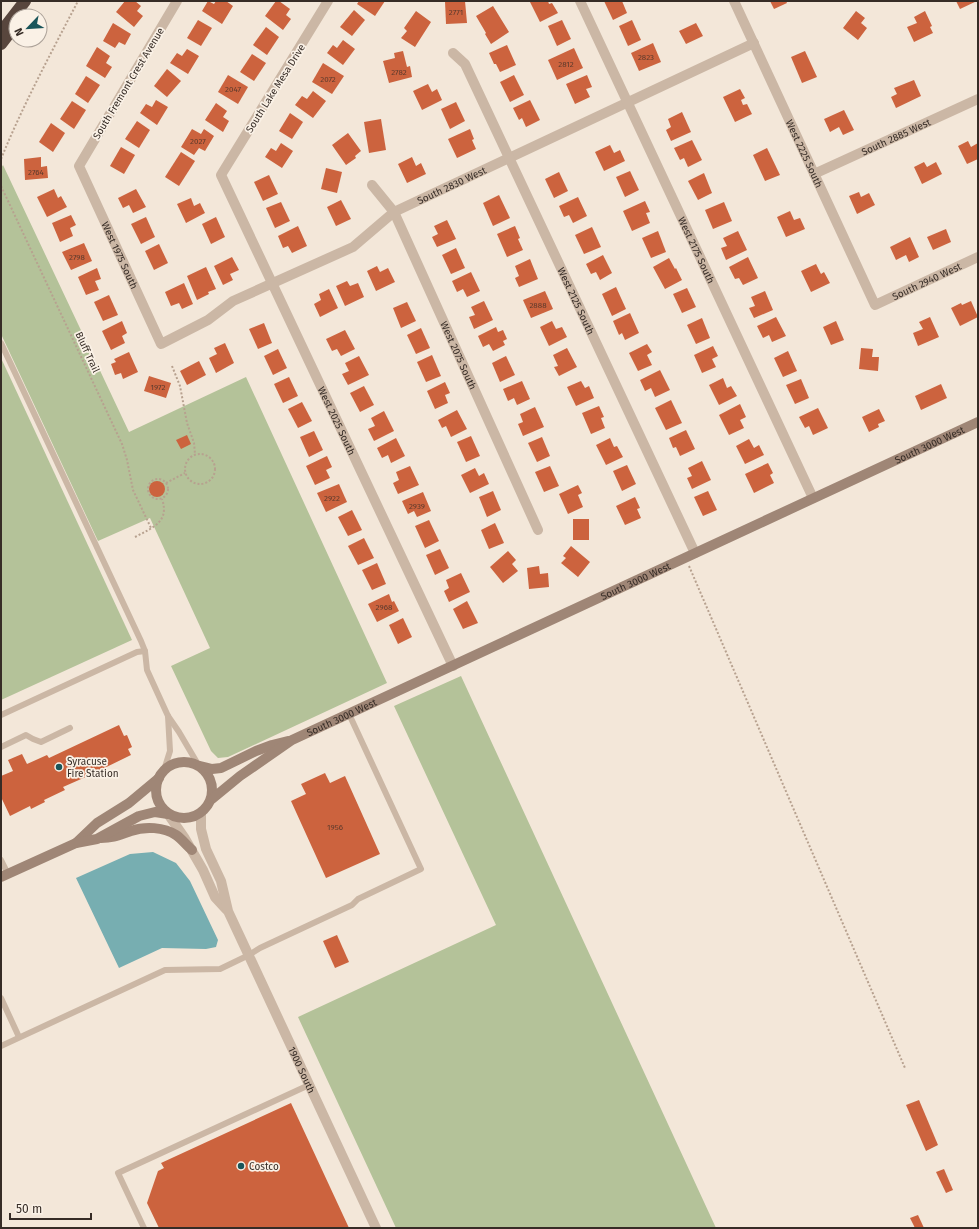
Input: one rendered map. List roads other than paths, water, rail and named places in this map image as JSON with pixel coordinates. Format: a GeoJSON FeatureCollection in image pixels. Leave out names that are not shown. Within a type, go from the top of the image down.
{"type":"FeatureCollection","features":[{"type":"Feature","properties":{"kind":"highway"},"geometry":{"type":"LineString","coordinates":[[1,32],[25,1]]}},
{"type":"Feature","properties":{"kind":"highway"},"geometry":{"type":"LineString","coordinates":[[1,44],[8,35]]}},
{"type":"Feature","properties":{"kind":"street","name":"South Fremont Crest Avenue"},"geometry":{"type":"LineString","coordinates":[[79,166],[177,1]]}},
{"type":"Feature","properties":{"kind":"street","name":"South Lake Mesa Drive"},"geometry":{"type":"LineString","coordinates":[[221,175],[328,1]]}},
{"type":"Feature","properties":{"kind":"street","name":"West 2175 South"},"geometry":{"type":"LineString","coordinates":[[580,1],[813,498]]}},
{"type":"Feature","properties":{"kind":"street","name":"West 2225 South"},"geometry":{"type":"LineString","coordinates":[[734,1],[875,305]]}},
{"type":"Feature","properties":{"kind":"street","name":"South 2830 West"},"geometry":{"type":"LineString","coordinates":[[161,344],[208,320],[233,301],[353,247],[394,212],[754,43]]}},
{"type":"Feature","properties":{"kind":"street","name":"West 2125 South"},"geometry":{"type":"LineString","coordinates":[[453,53],[465,64],[695,553]]}},
{"type":"Feature","properties":{"kind":"street","name":"South 2885 West"},"geometry":{"type":"LineString","coordinates":[[814,174],[978,99]]}},
{"type":"Feature","properties":{"kind":"street","name":"West 1975 South"},"geometry":{"type":"LineString","coordinates":[[79,166],[161,344]]}},
{"type":"Feature","properties":{"kind":"street","name":"West 2025 South"},"geometry":{"type":"LineString","coordinates":[[221,175],[453,666]]}},
{"type":"Feature","properties":{"kind":"street","name":"West 2075 South"},"geometry":{"type":"LineString","coordinates":[[372,185],[394,212],[538,530]]}},
{"type":"Feature","properties":{"kind":"street","name":"South 2940 West"},"geometry":{"type":"LineString","coordinates":[[875,305],[978,257]]}},
{"type":"Feature","properties":{"kind":"street","name":"South 3000 West"},"geometry":{"type":"LineString","coordinates":[[212,799],[240,776],[292,740],[978,422]]}},
{"type":"Feature","properties":{"kind":"street","name":"South 3000 West"},"geometry":{"type":"LineString","coordinates":[[199,766],[212,769],[221,768],[272,744],[292,740]]}},
{"type":"Feature","properties":{"kind":"street"},"geometry":{"type":"LineString","coordinates":[[76,843],[97,823],[129,803],[172,765],[181,762],[190,762],[199,766],[206,772],[211,780],[213,789],[212,799],[208,807],[201,814],[193,818],[185,819],[155,812],[138,816],[97,838]]}},
{"type":"Feature","properties":{"kind":"street"},"geometry":{"type":"LineString","coordinates":[[161,774],[156,786],[158,802],[168,814],[192,850],[215,897],[228,911]]}},
{"type":"Feature","properties":{"kind":"street"},"geometry":{"type":"LineString","coordinates":[[201,814],[202,835],[206,849],[221,881],[228,911]]}},
{"type":"Feature","properties":{"kind":"street"},"geometry":{"type":"LineString","coordinates":[[5,876],[76,843],[97,838],[114,838],[133,830],[149,827],[162,829],[176,835],[192,850]]}},
{"type":"Feature","properties":{"kind":"street","name":"1900 South"},"geometry":{"type":"LineString","coordinates":[[228,911],[376,1228]]}},
{"type":"Feature","properties":{"kind":"lane"},"geometry":{"type":"LineString","coordinates":[[1,343],[145,651],[147,670],[168,716],[199,766]]}},
{"type":"Feature","properties":{"kind":"lane"},"geometry":{"type":"LineString","coordinates":[[1,715],[137,652],[145,651]]}},
{"type":"Feature","properties":{"kind":"lane"},"geometry":{"type":"LineString","coordinates":[[1,1046],[165,970],[220,969],[260,948],[352,905],[358,899],[421,869],[349,714]]}},
{"type":"Feature","properties":{"kind":"lane"},"geometry":{"type":"LineString","coordinates":[[161,774],[170,751],[168,716]]}},
{"type":"Feature","properties":{"kind":"lane"},"geometry":{"type":"LineString","coordinates":[[1,748],[26,735],[40,742],[70,728]]}},
{"type":"Feature","properties":{"kind":"lane"},"geometry":{"type":"LineString","coordinates":[[1,860],[5,876]]}},
{"type":"Feature","properties":{"kind":"lane"},"geometry":{"type":"LineString","coordinates":[[1,998],[19,1037]]}},
{"type":"Feature","properties":{"kind":"lane"},"geometry":{"type":"LineString","coordinates":[[144,1228],[118,1173],[310,1084]]}},
{"type":"Feature","properties":{"kind":"water"},"geometry":{"type":"Polygon","coordinates":[[[153,852],[176,863],[190,881],[218,940],[216,947],[206,949],[162,948],[119,968],[76,878],[130,854],[153,852]]]}},
{"type":"Feature","properties":{"kind":"place","name":"Syracuse Fire Station"},"geometry":{"type":"Point","coordinates":[59,767]}},
{"type":"Feature","properties":{"kind":"place","name":"Costco"},"geometry":{"type":"Point","coordinates":[241,1166]}}]}
